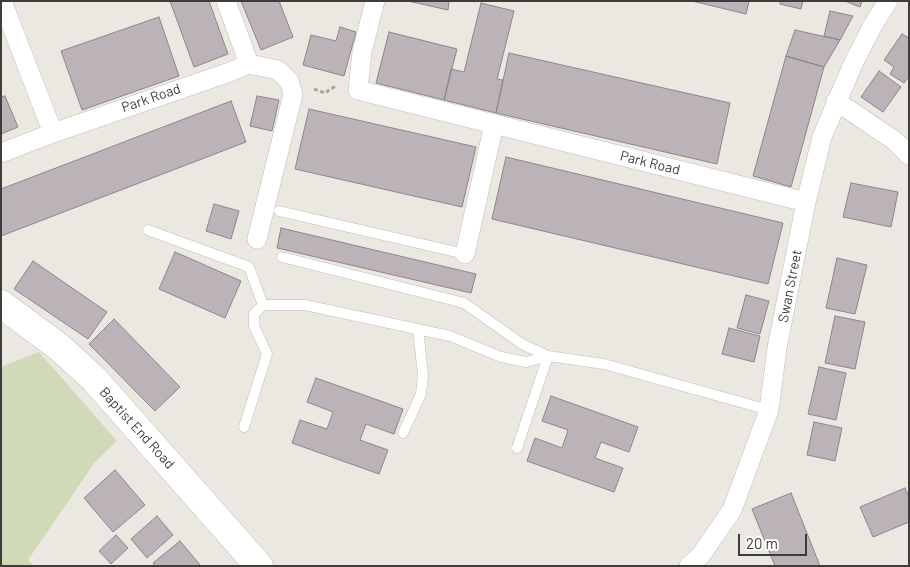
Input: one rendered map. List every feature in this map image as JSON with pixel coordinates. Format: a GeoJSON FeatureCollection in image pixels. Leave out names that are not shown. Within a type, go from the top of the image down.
{"type":"FeatureCollection","features":[{"type":"Feature","properties":{"kind":"street"},"geometry":{"type":"LineString","coordinates":[[2,1],[53,133]]}},
{"type":"Feature","properties":{"kind":"street"},"geometry":{"type":"LineString","coordinates":[[226,1],[249,64],[278,70],[289,80],[294,94],[257,239]]}},
{"type":"Feature","properties":{"kind":"street"},"geometry":{"type":"LineString","coordinates":[[358,90],[362,52],[375,1]]}},
{"type":"Feature","properties":{"kind":"street","name":"Swan Street"},"geometry":{"type":"LineString","coordinates":[[689,566],[702,555],[732,510],[769,410],[778,348],[806,202],[822,137],[836,101],[869,33],[888,1]]}},
{"type":"Feature","properties":{"kind":"street","name":"Park Road"},"geometry":{"type":"LineString","coordinates":[[1,153],[249,64]]}},
{"type":"Feature","properties":{"kind":"street","name":"Park Road"},"geometry":{"type":"LineString","coordinates":[[358,90],[806,202]]}},
{"type":"Feature","properties":{"kind":"street"},"geometry":{"type":"LineString","coordinates":[[836,101],[895,141],[909,155]]}},
{"type":"Feature","properties":{"kind":"street"},"geometry":{"type":"LineString","coordinates":[[465,254],[494,124]]}},
{"type":"Feature","properties":{"kind":"street","name":"Baptist End Road"},"geometry":{"type":"LineString","coordinates":[[1,304],[59,347],[94,379],[255,564]]}},
{"type":"Feature","properties":{"kind":"lane"},"geometry":{"type":"LineString","coordinates":[[279,211],[465,254]]}},
{"type":"Feature","properties":{"kind":"lane"},"geometry":{"type":"LineString","coordinates":[[148,230],[249,267],[262,305]]}},
{"type":"Feature","properties":{"kind":"lane"},"geometry":{"type":"LineString","coordinates":[[282,257],[464,303],[522,344],[548,356],[604,364],[769,410]]}},
{"type":"Feature","properties":{"kind":"lane"},"geometry":{"type":"LineString","coordinates":[[244,426],[267,354],[254,326],[254,314],[262,305],[305,305],[418,329],[450,336],[501,356],[526,362],[548,356]]}},
{"type":"Feature","properties":{"kind":"lane"},"geometry":{"type":"LineString","coordinates":[[404,433],[421,394],[423,375],[418,329]]}},
{"type":"Feature","properties":{"kind":"lane"},"geometry":{"type":"LineString","coordinates":[[517,448],[548,356]]}},
{"type":"Feature","properties":{"kind":"path"},"geometry":{"type":"LineString","coordinates":[[289,80],[325,93],[340,84],[358,90]]}},
{"type":"Feature","properties":{"kind":"green space"},"geometry":{"type":"Polygon","coordinates":[[[39,352],[117,441],[95,462],[28,560],[34,566],[1,566],[1,367],[39,352]]]}},
{"type":"Feature","properties":{"kind":"building"},"geometry":{"type":"Polygon","coordinates":[[[170,1],[209,1],[228,54],[194,67],[170,1]]]}},
{"type":"Feature","properties":{"kind":"building"},"geometry":{"type":"Polygon","coordinates":[[[241,1],[279,1],[293,37],[261,50],[241,1]]]}},
{"type":"Feature","properties":{"kind":"building"},"geometry":{"type":"Polygon","coordinates":[[[408,1],[449,1],[448,10],[408,1]]]}},
{"type":"Feature","properties":{"kind":"building"},"geometry":{"type":"Polygon","coordinates":[[[692,1],[749,1],[746,14],[692,1]]]}},
{"type":"Feature","properties":{"kind":"building"},"geometry":{"type":"Polygon","coordinates":[[[780,1],[803,1],[801,9],[780,4],[780,1]]]}},
{"type":"Feature","properties":{"kind":"building"},"geometry":{"type":"Polygon","coordinates":[[[845,1],[862,1],[860,7],[845,1]]]}},
{"type":"Feature","properties":{"kind":"building"},"geometry":{"type":"Polygon","coordinates":[[[481,3],[514,11],[497,79],[503,80],[496,113],[444,100],[451,69],[464,72],[481,3]]]}},
{"type":"Feature","properties":{"kind":"building"},"geometry":{"type":"Polygon","coordinates":[[[830,11],[853,16],[840,40],[824,36],[830,11]]]}},
{"type":"Feature","properties":{"kind":"building"},"geometry":{"type":"Polygon","coordinates":[[[159,17],[179,76],[82,110],[61,51],[159,17]]]}},
{"type":"Feature","properties":{"kind":"building"},"geometry":{"type":"Polygon","coordinates":[[[340,27],[356,32],[344,76],[303,65],[311,35],[336,41],[340,27]]]}},
{"type":"Feature","properties":{"kind":"building"},"geometry":{"type":"Polygon","coordinates":[[[795,30],[840,40],[824,67],[786,56],[795,30]]]}},
{"type":"Feature","properties":{"kind":"building"},"geometry":{"type":"Polygon","coordinates":[[[389,32],[457,49],[444,100],[376,83],[389,32]]]}},
{"type":"Feature","properties":{"kind":"building"},"geometry":{"type":"Polygon","coordinates":[[[902,34],[909,38],[909,76],[904,83],[890,74],[894,67],[884,60],[902,34]]]}},
{"type":"Feature","properties":{"kind":"building"},"geometry":{"type":"Polygon","coordinates":[[[509,53],[730,103],[717,164],[496,113],[509,53]]]}},
{"type":"Feature","properties":{"kind":"building"},"geometry":{"type":"Polygon","coordinates":[[[786,56],[824,67],[791,187],[753,176],[786,56]]]}},
{"type":"Feature","properties":{"kind":"building"},"geometry":{"type":"Polygon","coordinates":[[[879,71],[901,87],[883,112],[861,97],[879,71]]]}},
{"type":"Feature","properties":{"kind":"building"},"geometry":{"type":"Polygon","coordinates":[[[5,96],[18,127],[1,134],[1,97],[5,96]]]}},
{"type":"Feature","properties":{"kind":"building"},"geometry":{"type":"Polygon","coordinates":[[[257,96],[279,100],[272,131],[250,126],[257,96]]]}},
{"type":"Feature","properties":{"kind":"building"},"geometry":{"type":"Polygon","coordinates":[[[231,101],[246,142],[1,236],[1,189],[231,101]]]}},
{"type":"Feature","properties":{"kind":"building"},"geometry":{"type":"Polygon","coordinates":[[[309,109],[476,147],[462,207],[295,169],[309,109]]]}},
{"type":"Feature","properties":{"kind":"building"},"geometry":{"type":"Polygon","coordinates":[[[506,157],[783,223],[768,284],[492,219],[506,157]]]}},
{"type":"Feature","properties":{"kind":"building"},"geometry":{"type":"Polygon","coordinates":[[[851,183],[898,192],[891,227],[843,217],[851,183]]]}},
{"type":"Feature","properties":{"kind":"building"},"geometry":{"type":"Polygon","coordinates":[[[214,204],[239,211],[231,239],[206,231],[214,204]]]}},
{"type":"Feature","properties":{"kind":"building"},"geometry":{"type":"Polygon","coordinates":[[[281,228],[476,274],[471,293],[277,248],[281,228]]]}},
{"type":"Feature","properties":{"kind":"building"},"geometry":{"type":"Polygon","coordinates":[[[175,252],[241,281],[225,318],[159,289],[175,252]]]}},
{"type":"Feature","properties":{"kind":"building"},"geometry":{"type":"Polygon","coordinates":[[[837,258],[867,265],[855,314],[826,308],[837,258]]]}},
{"type":"Feature","properties":{"kind":"building"},"geometry":{"type":"Polygon","coordinates":[[[33,261],[107,312],[88,339],[14,289],[33,261]]]}},
{"type":"Feature","properties":{"kind":"building"},"geometry":{"type":"Polygon","coordinates":[[[746,295],[769,301],[760,334],[737,328],[746,295]]]}},
{"type":"Feature","properties":{"kind":"building"},"geometry":{"type":"Polygon","coordinates":[[[835,316],[865,322],[855,369],[825,363],[835,316]]]}},
{"type":"Feature","properties":{"kind":"building"},"geometry":{"type":"Polygon","coordinates":[[[114,319],[180,387],[155,411],[89,344],[114,319]]]}},
{"type":"Feature","properties":{"kind":"building"},"geometry":{"type":"Polygon","coordinates":[[[729,328],[760,336],[754,362],[722,354],[729,328]]]}},
{"type":"Feature","properties":{"kind":"building"},"geometry":{"type":"Polygon","coordinates":[[[819,367],[846,373],[836,420],[808,414],[819,367]]]}},
{"type":"Feature","properties":{"kind":"building"},"geometry":{"type":"Polygon","coordinates":[[[316,378],[403,409],[394,434],[366,424],[360,440],[388,450],[379,474],[292,443],[300,420],[327,429],[333,412],[307,402],[316,378]]]}},
{"type":"Feature","properties":{"kind":"building"},"geometry":{"type":"Polygon","coordinates":[[[551,396],[638,427],[629,452],[601,442],[595,458],[623,468],[614,492],[527,461],[535,438],[562,448],[568,430],[542,421],[551,396]]]}},
{"type":"Feature","properties":{"kind":"building"},"geometry":{"type":"Polygon","coordinates":[[[814,422],[842,428],[835,461],[807,455],[814,422]]]}},
{"type":"Feature","properties":{"kind":"building"},"geometry":{"type":"Polygon","coordinates":[[[115,470],[145,505],[113,532],[84,498],[115,470]]]}},
{"type":"Feature","properties":{"kind":"building"},"geometry":{"type":"Polygon","coordinates":[[[905,488],[909,497],[909,522],[873,537],[860,507],[905,488]]]}},
{"type":"Feature","properties":{"kind":"building"},"geometry":{"type":"Polygon","coordinates":[[[791,493],[820,566],[775,566],[752,509],[791,493]]]}},
{"type":"Feature","properties":{"kind":"building"},"geometry":{"type":"Polygon","coordinates":[[[157,516],[173,535],[147,558],[131,539],[157,516]]]}},
{"type":"Feature","properties":{"kind":"building"},"geometry":{"type":"Polygon","coordinates":[[[116,535],[128,548],[111,564],[99,551],[116,535]]]}},
{"type":"Feature","properties":{"kind":"building"},"geometry":{"type":"Polygon","coordinates":[[[180,541],[201,566],[155,566],[153,563],[180,541]]]}}]}
